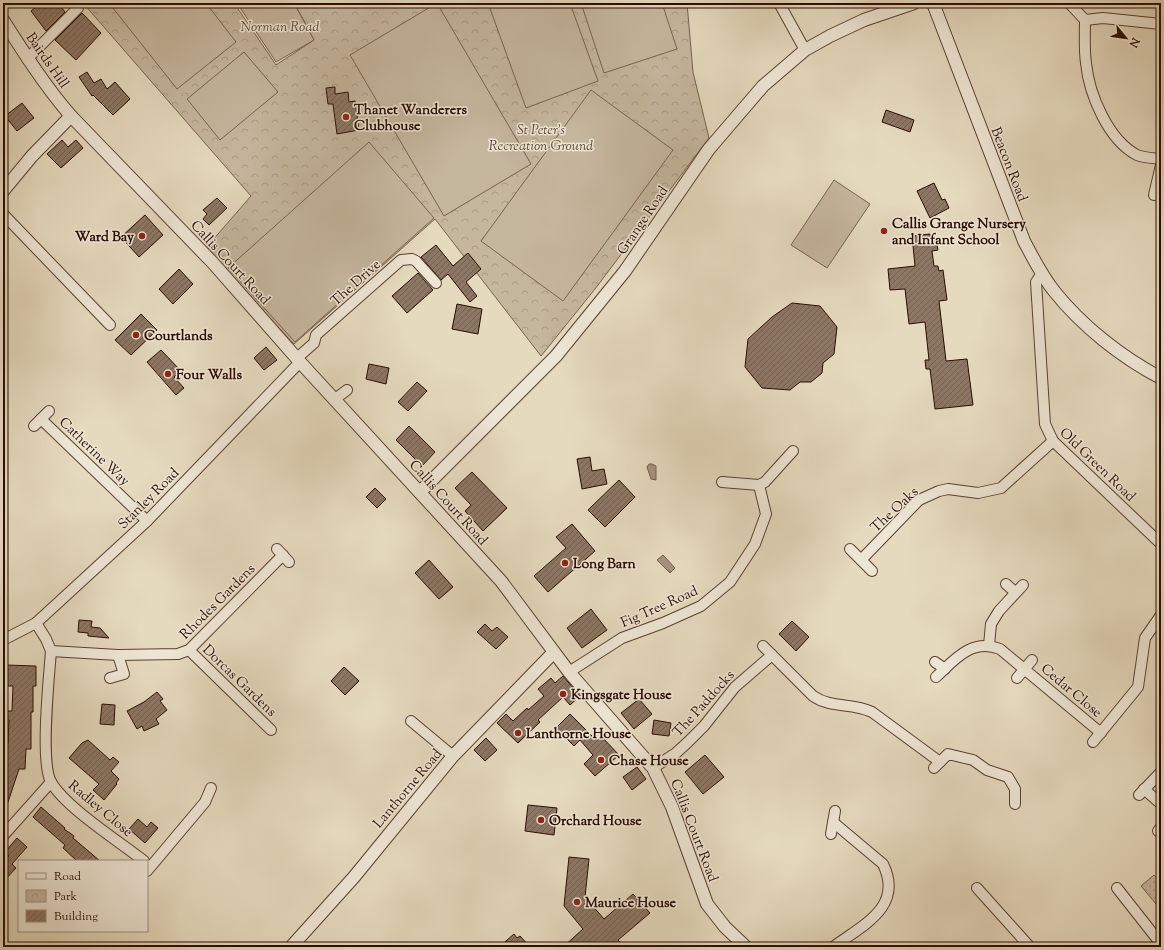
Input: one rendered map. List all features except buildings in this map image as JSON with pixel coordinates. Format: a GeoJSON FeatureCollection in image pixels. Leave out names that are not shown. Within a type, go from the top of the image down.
{"type":"FeatureCollection","features":[{"type":"Feature","properties":{"kind":"street"},"geometry":{"type":"LineString","coordinates":[[779,3],[805,50]]}},
{"type":"Feature","properties":{"kind":"street","name":"Grange Road"},"geometry":{"type":"LineString","coordinates":[[420,492],[551,361],[625,271],[666,209],[720,136],[763,86],[805,50],[864,20],[914,3]]}},
{"type":"Feature","properties":{"kind":"street","name":"Beacon Road"},"geometry":{"type":"LineString","coordinates":[[933,3],[1024,241],[1042,273],[1054,290],[1081,320],[1134,362],[1161,378]]}},
{"type":"Feature","properties":{"kind":"street"},"geometry":{"type":"LineString","coordinates":[[1069,3],[1085,20],[1086,65],[1097,106],[1117,139],[1128,149],[1145,158],[1161,158]]}},
{"type":"Feature","properties":{"kind":"street"},"geometry":{"type":"LineString","coordinates":[[27,59],[78,8]]}},
{"type":"Feature","properties":{"kind":"street"},"geometry":{"type":"LineString","coordinates":[[1085,20],[1103,18],[1161,24]]}},
{"type":"Feature","properties":{"kind":"street","name":"Bairds Hill"},"geometry":{"type":"LineString","coordinates":[[3,20],[6,33],[71,116]]}},
{"type":"Feature","properties":{"kind":"street"},"geometry":{"type":"LineString","coordinates":[[3,191],[32,156],[71,116]]}},
{"type":"Feature","properties":{"kind":"street","name":"Callis Court Road"},"geometry":{"type":"LineString","coordinates":[[71,116],[213,263],[299,360],[501,581],[568,672],[653,768],[672,807],[707,904],[725,927],[746,947]]}},
{"type":"Feature","properties":{"kind":"street"},"geometry":{"type":"LineString","coordinates":[[1154,195],[1161,165]]}},
{"type":"Feature","properties":{"kind":"street"},"geometry":{"type":"LineString","coordinates":[[3,214],[84,291],[110,325]]}},
{"type":"Feature","properties":{"kind":"street","name":"The Drive"},"geometry":{"type":"LineString","coordinates":[[299,360],[314,343],[316,335],[401,260],[412,259],[416,261],[436,283]]}},
{"type":"Feature","properties":{"kind":"street","name":"Old Green Road"},"geometry":{"type":"LineString","coordinates":[[1042,273],[1036,282],[1037,317],[1042,353],[1045,424],[1048,434],[1053,441],[1161,544]]}},
{"type":"Feature","properties":{"kind":"street","name":"Stanley Road"},"geometry":{"type":"LineString","coordinates":[[3,640],[36,623],[147,521],[299,360]]}},
{"type":"Feature","properties":{"kind":"street"},"geometry":{"type":"LineString","coordinates":[[335,399],[347,390]]}},
{"type":"Feature","properties":{"kind":"street","name":"Catherine Way"},"geometry":{"type":"LineString","coordinates":[[49,411],[38,423],[147,521]]}},
{"type":"Feature","properties":{"kind":"street","name":"The Oaks"},"geometry":{"type":"LineString","coordinates":[[861,560],[919,500],[939,490],[948,489],[978,493],[1001,488],[1053,441]]}},
{"type":"Feature","properties":{"kind":"street"},"geometry":{"type":"LineString","coordinates":[[722,483],[759,485],[765,482],[786,454]]}},
{"type":"Feature","properties":{"kind":"street","name":"Fig Tree Road"},"geometry":{"type":"LineString","coordinates":[[568,672],[622,638],[663,623],[701,606],[730,582],[755,544],[766,514],[759,485]]}},
{"type":"Feature","properties":{"kind":"street"},"geometry":{"type":"LineString","coordinates":[[850,549],[872,571]]}},
{"type":"Feature","properties":{"kind":"street","name":"Rhodes Gardens"},"geometry":{"type":"LineString","coordinates":[[51,651],[118,655],[178,654],[189,650],[283,555]]}},
{"type":"Feature","properties":{"kind":"street"},"geometry":{"type":"LineString","coordinates":[[1006,584],[1015,592]]}},
{"type":"Feature","properties":{"kind":"street"},"geometry":{"type":"LineString","coordinates":[[936,677],[966,651],[978,646],[989,645],[991,624],[1015,592],[1023,585]]}},
{"type":"Feature","properties":{"kind":"street","name":"Cedar Close"},"geometry":{"type":"LineString","coordinates":[[1093,742],[1138,687],[1145,638],[1161,615]]}},
{"type":"Feature","properties":{"kind":"street"},"geometry":{"type":"LineString","coordinates":[[36,623],[46,638],[51,651]]}},
{"type":"Feature","properties":{"kind":"street","name":"Cedar Close"},"geometry":{"type":"LineString","coordinates":[[989,645],[1000,649],[1101,733]]}},
{"type":"Feature","properties":{"kind":"street"},"geometry":{"type":"LineString","coordinates":[[763,646],[813,696],[822,702],[832,705],[861,707],[872,712],[937,765],[948,754],[973,760],[987,770],[1008,777],[1015,789],[1015,804]]}},
{"type":"Feature","properties":{"kind":"street","name":"Dorcas Gardens"},"geometry":{"type":"LineString","coordinates":[[189,650],[271,730]]}},
{"type":"Feature","properties":{"kind":"street","name":"Radley Close"},"geometry":{"type":"LineString","coordinates":[[51,651],[46,761],[51,782],[63,798],[141,860]]}},
{"type":"Feature","properties":{"kind":"street","name":"Lanthorne Road"},"geometry":{"type":"LineString","coordinates":[[291,947],[354,876],[453,756],[553,653]]}},
{"type":"Feature","properties":{"kind":"street"},"geometry":{"type":"LineString","coordinates":[[110,678],[124,674],[118,655]]}},
{"type":"Feature","properties":{"kind":"street","name":"The Paddocks"},"geometry":{"type":"LineString","coordinates":[[653,768],[676,753],[688,742],[704,726],[735,687],[772,655]]}},
{"type":"Feature","properties":{"kind":"street","name":"Cedar Close"},"geometry":{"type":"LineString","coordinates":[[1017,678],[1032,660]]}},
{"type":"Feature","properties":{"kind":"street"},"geometry":{"type":"LineString","coordinates":[[935,662],[945,670]]}},
{"type":"Feature","properties":{"kind":"street"},"geometry":{"type":"LineString","coordinates":[[410,720],[453,756]]}},
{"type":"Feature","properties":{"kind":"street"},"geometry":{"type":"LineString","coordinates":[[1161,772],[1142,792],[1161,804]]}},
{"type":"Feature","properties":{"kind":"street"},"geometry":{"type":"LineString","coordinates":[[3,836],[51,782]]}},
{"type":"Feature","properties":{"kind":"street","name":"Radley Close"},"geometry":{"type":"LineString","coordinates":[[148,864],[205,802],[211,788]]}},
{"type":"Feature","properties":{"kind":"street"},"geometry":{"type":"LineString","coordinates":[[831,834],[835,811]]}},
{"type":"Feature","properties":{"kind":"street"},"geometry":{"type":"LineString","coordinates":[[833,822],[883,864],[888,873],[890,886],[886,901],[878,915],[834,947]]}},
{"type":"Feature","properties":{"kind":"street"},"geometry":{"type":"LineString","coordinates":[[977,888],[1030,947]]}},
{"type":"Feature","properties":{"kind":"street"},"geometry":{"type":"LineString","coordinates":[[1117,888],[1161,944]]}},
{"type":"Feature","properties":{"kind":"green space","name":"St Peter's Recreation Ground"},"geometry":{"type":"Polygon","coordinates":[[[83,3],[234,3],[276,65],[314,40],[297,8],[306,3],[687,3],[693,72],[709,138],[595,289],[541,356],[435,219],[294,344],[205,249],[251,196],[83,3]]]}},
{"type":"Feature","properties":{"kind":"green space"},"geometry":{"type":"Polygon","coordinates":[[[109,3],[206,3],[236,42],[177,89],[109,3]]]}},
{"type":"Feature","properties":{"kind":"green space","name":"Norman Road"},"geometry":{"type":"Polygon","coordinates":[[[237,3],[294,3],[314,40],[276,62],[237,3]]]}},
{"type":"Feature","properties":{"kind":"green space"},"geometry":{"type":"Polygon","coordinates":[[[437,3],[531,164],[444,216],[350,55],[437,3]]]}},
{"type":"Feature","properties":{"kind":"green space"},"geometry":{"type":"Polygon","coordinates":[[[488,3],[570,3],[598,81],[526,108],[488,3]]]}},
{"type":"Feature","properties":{"kind":"green space"},"geometry":{"type":"Polygon","coordinates":[[[581,3],[662,3],[677,49],[604,73],[581,3]]]}},
{"type":"Feature","properties":{"kind":"green space"},"geometry":{"type":"Polygon","coordinates":[[[244,52],[278,92],[220,140],[187,99],[244,52]]]}},
{"type":"Feature","properties":{"kind":"green space"},"geometry":{"type":"Polygon","coordinates":[[[591,90],[673,150],[563,301],[481,241],[591,90]]]}},
{"type":"Feature","properties":{"kind":"green space"},"geometry":{"type":"Polygon","coordinates":[[[369,142],[434,218],[295,342],[228,268],[369,142]]]}},
{"type":"Feature","properties":{"kind":"green space"},"geometry":{"type":"Polygon","coordinates":[[[834,180],[870,204],[827,268],[791,245],[834,180]]]}},
{"type":"Feature","properties":{"kind":"green space"},"geometry":{"type":"Polygon","coordinates":[[[1154,875],[1161,883],[1161,910],[1141,886],[1154,875]]]}},
{"type":"Feature","properties":{"kind":"water"},"geometry":{"type":"Polygon","coordinates":[[[649,464],[656,466],[656,480],[651,479],[647,467],[649,464]]]}},
{"type":"Feature","properties":{"kind":"water"},"geometry":{"type":"Polygon","coordinates":[[[663,555],[675,568],[670,573],[657,560],[663,555]]]}},
{"type":"Feature","properties":{"kind":"place","name":"Thanet Wanderers Clubhouse"},"geometry":{"type":"Point","coordinates":[346,117]}},
{"type":"Feature","properties":{"kind":"place","name":"Callis Grange Nursery and Infant School"},"geometry":{"type":"Point","coordinates":[884,231]}},
{"type":"Feature","properties":{"kind":"place","name":"Ward Bay"},"geometry":{"type":"Point","coordinates":[142,236]}},
{"type":"Feature","properties":{"kind":"place","name":"Courtlands"},"geometry":{"type":"Point","coordinates":[136,335]}},
{"type":"Feature","properties":{"kind":"place","name":"Four Walls"},"geometry":{"type":"Point","coordinates":[168,374]}},
{"type":"Feature","properties":{"kind":"place","name":"Long Barn"},"geometry":{"type":"Point","coordinates":[565,563]}},
{"type":"Feature","properties":{"kind":"place","name":"Kingsgate House"},"geometry":{"type":"Point","coordinates":[563,694]}},
{"type":"Feature","properties":{"kind":"place","name":"Lanthorne House"},"geometry":{"type":"Point","coordinates":[518,733]}},
{"type":"Feature","properties":{"kind":"place","name":"Chase House"},"geometry":{"type":"Point","coordinates":[601,760]}},
{"type":"Feature","properties":{"kind":"place","name":"Orchard House"},"geometry":{"type":"Point","coordinates":[541,820]}},
{"type":"Feature","properties":{"kind":"place","name":"Maurice House"},"geometry":{"type":"Point","coordinates":[577,902]}}]}
